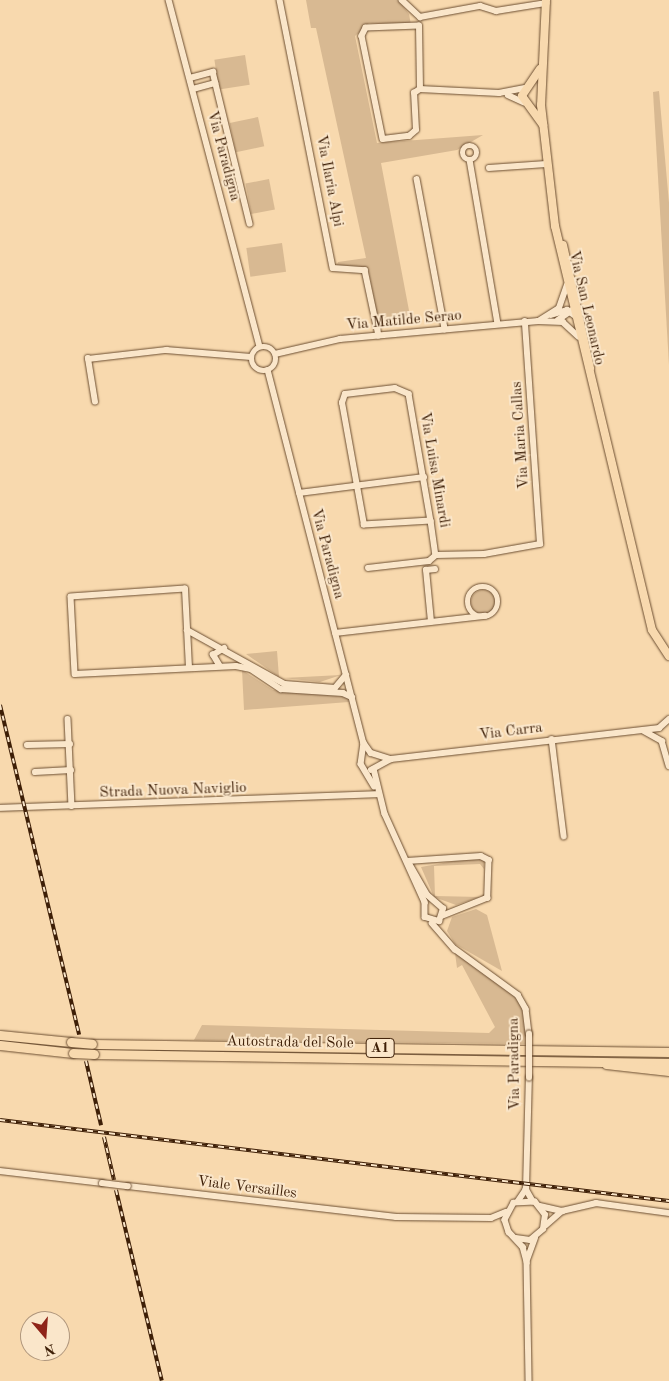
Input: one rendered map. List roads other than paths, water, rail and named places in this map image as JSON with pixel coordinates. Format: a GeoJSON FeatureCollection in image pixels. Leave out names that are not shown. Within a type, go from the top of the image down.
{"type":"FeatureCollection","features":[{"type":"Feature","properties":{"kind":"highway","name":"Autostrada del Sole"},"geometry":{"type":"LineString","coordinates":[[0,1035],[92,1044],[669,1052]]}},
{"type":"Feature","properties":{"kind":"highway","name":"Autostrada del Sole"},"geometry":{"type":"LineString","coordinates":[[0,1045],[94,1054],[669,1063]]}},
{"type":"Feature","properties":{"kind":"highway"},"geometry":{"type":"LineString","coordinates":[[601,1062],[618,1069],[669,1071]]}},
{"type":"Feature","properties":{"kind":"main road"},"geometry":{"type":"LineString","coordinates":[[542,96],[546,2]]}},
{"type":"Feature","properties":{"kind":"main road"},"geometry":{"type":"LineString","coordinates":[[544,58],[527,87],[525,103],[544,128]]}},
{"type":"Feature","properties":{"kind":"main road"},"geometry":{"type":"LineString","coordinates":[[527,87],[542,96]]}},
{"type":"Feature","properties":{"kind":"main road"},"geometry":{"type":"LineString","coordinates":[[525,103],[542,96]]}},
{"type":"Feature","properties":{"kind":"main road","name":"Via San Leonardo"},"geometry":{"type":"LineString","coordinates":[[542,96],[546,164],[566,285],[653,634],[669,656]]}},
{"type":"Feature","properties":{"kind":"main road","name":"Via San Leonardo"},"geometry":{"type":"LineString","coordinates":[[554,214],[571,278],[588,354],[597,406]]}},
{"type":"Feature","properties":{"kind":"main road","name":"Via San Leonardo"},"geometry":{"type":"LineString","coordinates":[[617,485],[658,636],[669,650]]}},
{"type":"Feature","properties":{"kind":"street","name":"Via Paradigna"},"geometry":{"type":"LineString","coordinates":[[169,0],[260,346]]}},
{"type":"Feature","properties":{"kind":"street","name":"Via Ilaria Alpi"},"geometry":{"type":"LineString","coordinates":[[280,0],[333,268],[366,270],[379,336]]}},
{"type":"Feature","properties":{"kind":"street"},"geometry":{"type":"LineString","coordinates":[[402,0],[415,15],[484,7],[496,11],[523,3],[546,2]]}},
{"type":"Feature","properties":{"kind":"street"},"geometry":{"type":"LineString","coordinates":[[420,89],[419,26],[366,28],[362,36],[383,139],[409,136],[416,130],[414,93],[420,89],[499,93],[527,87]]}},
{"type":"Feature","properties":{"kind":"street"},"geometry":{"type":"LineString","coordinates":[[190,78],[213,72],[250,224]]}},
{"type":"Feature","properties":{"kind":"street"},"geometry":{"type":"LineString","coordinates":[[193,89],[215,83]]}},
{"type":"Feature","properties":{"kind":"street"},"geometry":{"type":"LineString","coordinates":[[499,93],[525,103]]}},
{"type":"Feature","properties":{"kind":"street"},"geometry":{"type":"LineString","coordinates":[[470,160],[498,324]]}},
{"type":"Feature","properties":{"kind":"street"},"geometry":{"type":"LineString","coordinates":[[489,168],[546,164]]}},
{"type":"Feature","properties":{"kind":"street"},"geometry":{"type":"LineString","coordinates":[[417,178],[445,329]]}},
{"type":"Feature","properties":{"kind":"street"},"geometry":{"type":"LineString","coordinates":[[571,278],[572,311],[588,354]]}},
{"type":"Feature","properties":{"kind":"street"},"geometry":{"type":"LineString","coordinates":[[566,285],[563,301],[552,318],[568,324],[578,336]]}},
{"type":"Feature","properties":{"kind":"street","name":"Via Matilde Serao"},"geometry":{"type":"LineString","coordinates":[[275,354],[299,346],[445,329],[538,321],[572,311]]}},
{"type":"Feature","properties":{"kind":"street","name":"Via Maria Callas"},"geometry":{"type":"LineString","coordinates":[[436,555],[538,545],[525,322]]}},
{"type":"Feature","properties":{"kind":"street"},"geometry":{"type":"LineString","coordinates":[[260,346],[275,354],[276,362],[268,370],[255,368],[251,357],[260,346]]}},
{"type":"Feature","properties":{"kind":"street"},"geometry":{"type":"LineString","coordinates":[[95,402],[88,359],[166,350],[251,357]]}},
{"type":"Feature","properties":{"kind":"street","name":"Via Paradigna"},"geometry":{"type":"LineString","coordinates":[[268,370],[298,493],[364,743]]}},
{"type":"Feature","properties":{"kind":"street","name":"Via Luisa Minardi"},"geometry":{"type":"LineString","coordinates":[[356,486],[342,398],[349,393],[406,390],[424,477],[436,555]]}},
{"type":"Feature","properties":{"kind":"street"},"geometry":{"type":"LineString","coordinates":[[298,493],[424,477]]}},
{"type":"Feature","properties":{"kind":"street"},"geometry":{"type":"LineString","coordinates":[[356,486],[364,526],[431,521]]}},
{"type":"Feature","properties":{"kind":"street"},"geometry":{"type":"LineString","coordinates":[[368,568],[428,561],[436,555]]}},
{"type":"Feature","properties":{"kind":"street"},"geometry":{"type":"LineString","coordinates":[[431,622],[426,570],[435,569]]}},
{"type":"Feature","properties":{"kind":"street"},"geometry":{"type":"LineString","coordinates":[[189,668],[185,589],[71,597],[75,674],[189,668],[219,665],[251,669],[281,689],[344,693],[353,699]]}},
{"type":"Feature","properties":{"kind":"street"},"geometry":{"type":"LineString","coordinates":[[336,633],[485,616],[498,606],[493,590],[476,589],[456,619]]}},
{"type":"Feature","properties":{"kind":"street"},"geometry":{"type":"LineString","coordinates":[[468,603],[474,613],[485,616]]}},
{"type":"Feature","properties":{"kind":"street"},"geometry":{"type":"LineString","coordinates":[[187,630],[291,685],[338,687],[346,672]]}},
{"type":"Feature","properties":{"kind":"street"},"geometry":{"type":"LineString","coordinates":[[219,665],[213,655],[224,648]]}},
{"type":"Feature","properties":{"kind":"street"},"geometry":{"type":"LineString","coordinates":[[68,719],[72,806]]}},
{"type":"Feature","properties":{"kind":"street","name":"Via Carra"},"geometry":{"type":"LineString","coordinates":[[373,755],[391,759],[659,728],[669,719]]}},
{"type":"Feature","properties":{"kind":"street","name":"Via Carra"},"geometry":{"type":"LineString","coordinates":[[634,730],[658,736],[669,766]]}},
{"type":"Feature","properties":{"kind":"street"},"geometry":{"type":"LineString","coordinates":[[552,739],[564,836]]}},
{"type":"Feature","properties":{"kind":"street"},"geometry":{"type":"LineString","coordinates":[[364,743],[373,755],[378,795]]}},
{"type":"Feature","properties":{"kind":"street"},"geometry":{"type":"LineString","coordinates":[[364,743],[364,756],[361,764],[378,795]]}},
{"type":"Feature","properties":{"kind":"street"},"geometry":{"type":"LineString","coordinates":[[27,745],[70,744]]}},
{"type":"Feature","properties":{"kind":"street"},"geometry":{"type":"LineString","coordinates":[[364,756],[373,755]]}},
{"type":"Feature","properties":{"kind":"street","name":"Via Carra"},"geometry":{"type":"LineString","coordinates":[[375,768],[391,759]]}},
{"type":"Feature","properties":{"kind":"street"},"geometry":{"type":"LineString","coordinates":[[366,770],[375,768]]}},
{"type":"Feature","properties":{"kind":"street"},"geometry":{"type":"LineString","coordinates":[[35,772],[71,770]]}},
{"type":"Feature","properties":{"kind":"street","name":"Strada Nuova Naviglio"},"geometry":{"type":"LineString","coordinates":[[346,798],[366,793],[373,784]]}},
{"type":"Feature","properties":{"kind":"street","name":"Via Paradigna"},"geometry":{"type":"LineString","coordinates":[[378,795],[407,861],[424,908],[425,917],[432,922],[451,946],[518,995],[526,1009],[529,1034],[526,1189]]}},
{"type":"Feature","properties":{"kind":"street","name":"Strada Nuova Naviglio"},"geometry":{"type":"LineString","coordinates":[[0,808],[346,798],[378,795]]}},
{"type":"Feature","properties":{"kind":"street"},"geometry":{"type":"LineString","coordinates":[[407,861],[478,856],[489,860],[488,898],[432,922]]}},
{"type":"Feature","properties":{"kind":"street","name":"Via Paradigna"},"geometry":{"type":"LineString","coordinates":[[407,861],[436,902],[451,946]]}},
{"type":"Feature","properties":{"kind":"street"},"geometry":{"type":"LineString","coordinates":[[424,908],[436,902]]}},
{"type":"Feature","properties":{"kind":"street","name":"Viale Versailles"},"geometry":{"type":"LineString","coordinates":[[0,1171],[367,1214],[491,1218],[506,1212]]}},
{"type":"Feature","properties":{"kind":"street"},"geometry":{"type":"LineString","coordinates":[[506,1228],[506,1212],[518,1201],[526,1189],[538,1204],[545,1226]]}},
{"type":"Feature","properties":{"kind":"street"},"geometry":{"type":"LineString","coordinates":[[518,1201],[538,1204],[562,1211]]}},
{"type":"Feature","properties":{"kind":"street"},"geometry":{"type":"LineString","coordinates":[[529,1381],[527,1262],[535,1238],[545,1226],[562,1211],[596,1203],[669,1213]]}},
{"type":"Feature","properties":{"kind":"street"},"geometry":{"type":"LineString","coordinates":[[491,1218],[506,1228],[516,1238],[527,1262]]}},
{"type":"Feature","properties":{"kind":"street"},"geometry":{"type":"LineString","coordinates":[[516,1238],[535,1238]]}},
{"type":"Feature","properties":{"kind":"railway"},"geometry":{"type":"LineString","coordinates":[[0,705],[79,1035]]}},
{"type":"Feature","properties":{"kind":"railway"},"geometry":{"type":"LineString","coordinates":[[86,1061],[101,1125]]}},
{"type":"Feature","properties":{"kind":"railway"},"geometry":{"type":"LineString","coordinates":[[0,1120],[669,1201]]}},
{"type":"Feature","properties":{"kind":"railway"},"geometry":{"type":"LineString","coordinates":[[104,1137],[114,1180]]}},
{"type":"Feature","properties":{"kind":"railway"},"geometry":{"type":"LineString","coordinates":[[116,1190],[162,1381]]}}]}
